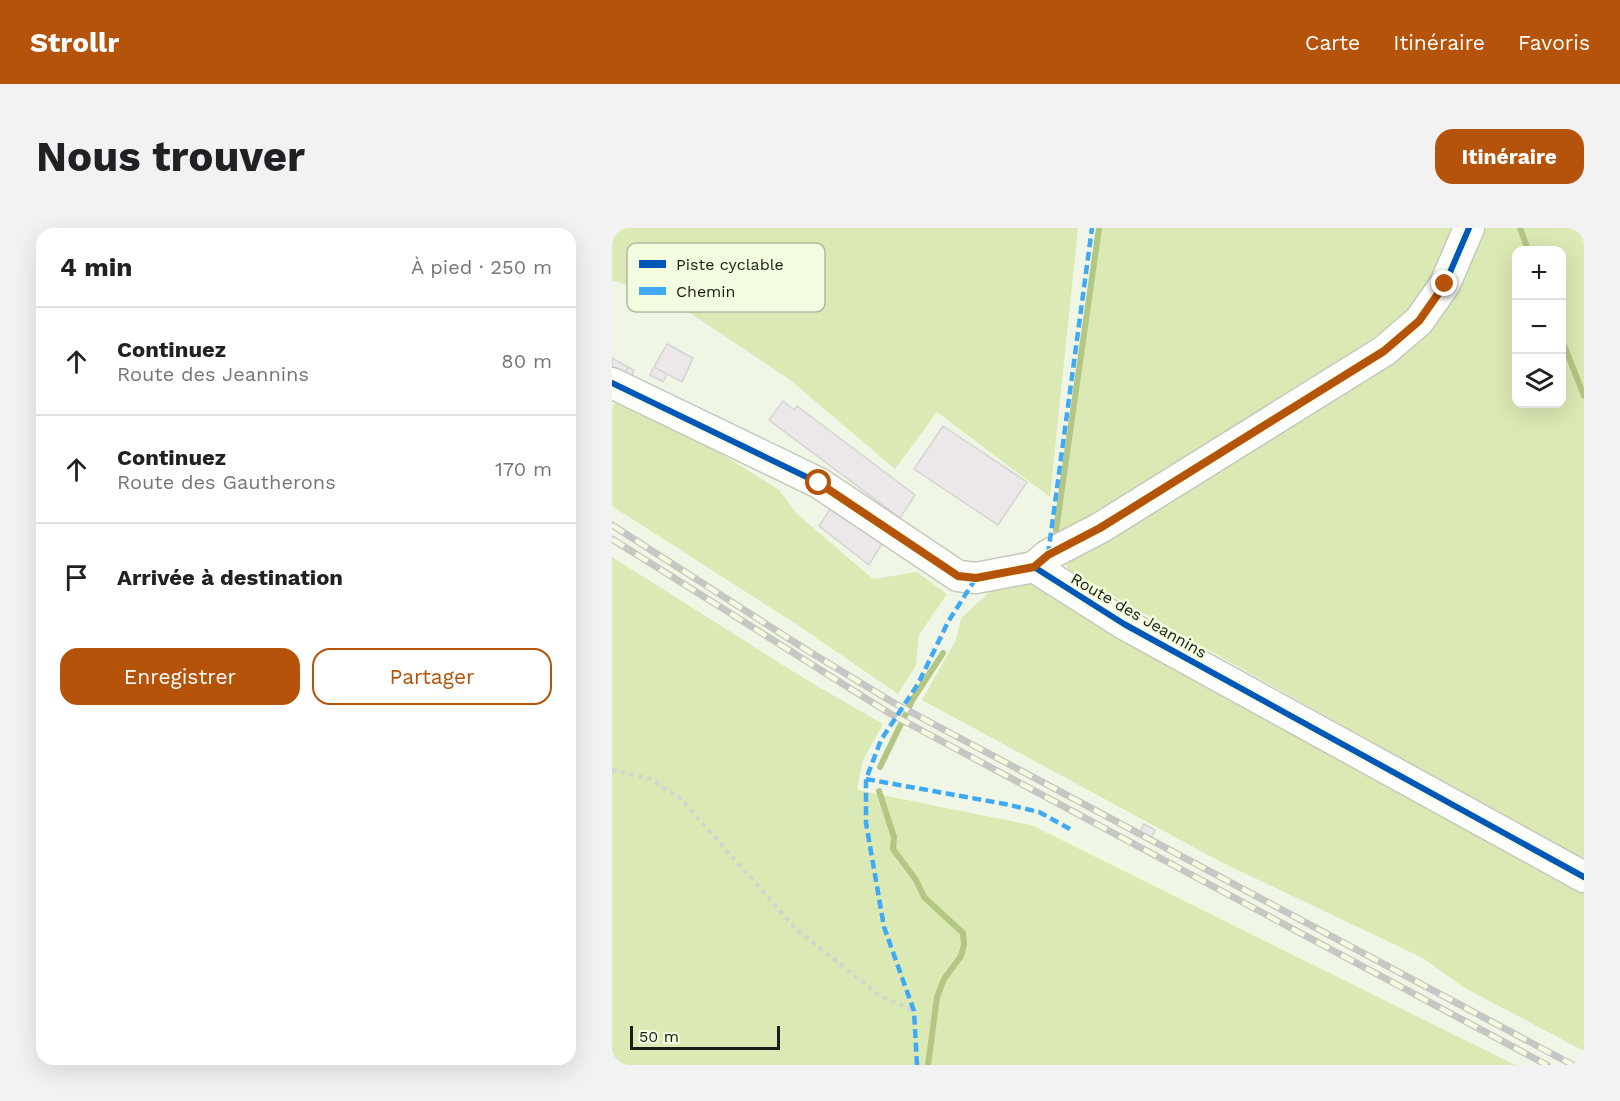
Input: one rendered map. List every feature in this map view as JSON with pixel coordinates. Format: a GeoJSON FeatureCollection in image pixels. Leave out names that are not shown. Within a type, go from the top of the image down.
{"type":"FeatureCollection","features":[{"type":"Feature","properties":{"kind":"street"},"geometry":{"type":"LineString","coordinates":[[612,383],[819,483],[958,576],[976,578],[1034,567],[1048,555],[1110,522],[1384,351],[1419,321],[1445,284],[1469,228]]}},
{"type":"Feature","properties":{"kind":"street","name":"Route des Jeannins"},"geometry":{"type":"LineString","coordinates":[[1034,567],[1124,624],[1584,877]]}},
{"type":"Feature","properties":{"kind":"path"},"geometry":{"type":"LineString","coordinates":[[612,770],[651,779],[681,799],[797,930],[879,995],[914,1011]]}},
{"type":"Feature","properties":{"kind":"green space"},"geometry":{"type":"Polygon","coordinates":[[[612,228],[1078,228],[1050,497],[937,412],[895,469],[789,379],[688,312],[825,312],[825,243],[627,243],[627,285],[612,280],[612,228]]]}},
{"type":"Feature","properties":{"kind":"green space"},"geometry":{"type":"Polygon","coordinates":[[[1101,228],[1455,228],[1437,280],[1408,316],[1067,533],[1059,530],[1101,228]]]}},
{"type":"Feature","properties":{"kind":"green space"},"geometry":{"type":"Polygon","coordinates":[[[1480,228],[1584,228],[1584,862],[1069,571],[1064,559],[1396,356],[1480,228]]]}},
{"type":"Feature","properties":{"kind":"green space"},"geometry":{"type":"Polygon","coordinates":[[[618,394],[672,423],[779,490],[797,514],[873,579],[917,572],[947,594],[919,635],[916,665],[898,694],[799,626],[612,506],[612,409],[618,394]]]}},
{"type":"Feature","properties":{"kind":"green space"},"geometry":{"type":"Polygon","coordinates":[[[612,557],[810,682],[883,724],[863,760],[857,790],[1031,825],[1515,1065],[612,1065],[612,557]]]}},
{"type":"Feature","properties":{"kind":"green space"},"geometry":{"type":"Polygon","coordinates":[[[1014,584],[1033,584],[1584,888],[1584,1051],[1463,987],[1423,958],[1221,862],[922,700],[956,640],[961,618],[994,588],[1014,584]]]}},
{"type":"Feature","properties":{"kind":"building"},"geometry":{"type":"Polygon","coordinates":[[[667,344],[693,358],[682,382],[654,367],[667,344]]]}},
{"type":"Feature","properties":{"kind":"building"},"geometry":{"type":"Polygon","coordinates":[[[612,358],[628,367],[623,377],[612,371],[612,358]]]}},
{"type":"Feature","properties":{"kind":"building"},"geometry":{"type":"Polygon","coordinates":[[[628,367],[634,370],[630,380],[623,377],[628,367]]]}},
{"type":"Feature","properties":{"kind":"building"},"geometry":{"type":"Polygon","coordinates":[[[654,367],[667,374],[663,382],[650,375],[654,367]]]}},
{"type":"Feature","properties":{"kind":"building"},"geometry":{"type":"Polygon","coordinates":[[[783,401],[794,410],[797,406],[915,495],[900,518],[769,420],[783,401]]]}},
{"type":"Feature","properties":{"kind":"building"},"geometry":{"type":"Polygon","coordinates":[[[943,426],[1027,482],[998,525],[914,469],[943,426]]]}},
{"type":"Feature","properties":{"kind":"building"},"geometry":{"type":"Polygon","coordinates":[[[833,505],[883,542],[869,565],[819,526],[833,505]]]}},
{"type":"Feature","properties":{"kind":"building"},"geometry":{"type":"Polygon","coordinates":[[[1144,824],[1155,830],[1150,840],[1139,834],[1144,824]]]}},
{"type":"Feature","properties":{"kind":"waterway"},"geometry":{"type":"LineString","coordinates":[[1056,531],[1099,228]]}},
{"type":"Feature","properties":{"kind":"waterway"},"geometry":{"type":"LineString","coordinates":[[1520,228],[1527,246]]}},
{"type":"Feature","properties":{"kind":"waterway"},"geometry":{"type":"LineString","coordinates":[[1566,350],[1584,396]]}},
{"type":"Feature","properties":{"kind":"waterway"},"geometry":{"type":"LineString","coordinates":[[880,767],[913,699],[943,653]]}},
{"type":"Feature","properties":{"kind":"waterway"},"geometry":{"type":"LineString","coordinates":[[879,791],[894,837],[893,849],[916,880],[924,897],[963,933],[964,945],[961,956],[944,979],[937,997],[928,1065]]}},
{"type":"Feature","properties":{"kind":"railway"},"geometry":{"type":"LineString","coordinates":[[612,525],[805,649],[894,703],[1573,1065]]}},
{"type":"Feature","properties":{"kind":"railway"},"geometry":{"type":"LineString","coordinates":[[612,539],[889,713],[1547,1065]]}},
{"type":"Feature","properties":{"kind":"marked path"},"geometry":{"type":"LineString","coordinates":[[1048,555],[1092,228]]}},
{"type":"Feature","properties":{"kind":"marked path"},"geometry":{"type":"LineString","coordinates":[[917,1065],[914,1011],[884,927],[866,823],[866,779],[881,740],[918,684],[948,622],[976,578]]}},
{"type":"Feature","properties":{"kind":"marked path"},"geometry":{"type":"LineString","coordinates":[[866,779],[1039,812],[1070,829]]}},
{"type":"Feature","properties":{"kind":"cycle path"},"geometry":{"type":"LineString","coordinates":[[1034,567],[1048,555],[1100,528],[1384,351],[1419,321],[1445,284],[1469,228]]}},
{"type":"Feature","properties":{"kind":"cycle path"},"geometry":{"type":"LineString","coordinates":[[612,383],[819,483],[958,576],[976,578],[1034,567],[1124,624],[1584,877]]}},
{"type":"Feature","properties":{"kind":"route"},"geometry":{"type":"LineString","coordinates":[[819,483],[958,576],[976,578],[1034,567],[1048,555],[1100,528],[1384,351],[1419,321],[1445,284]]}}]}
